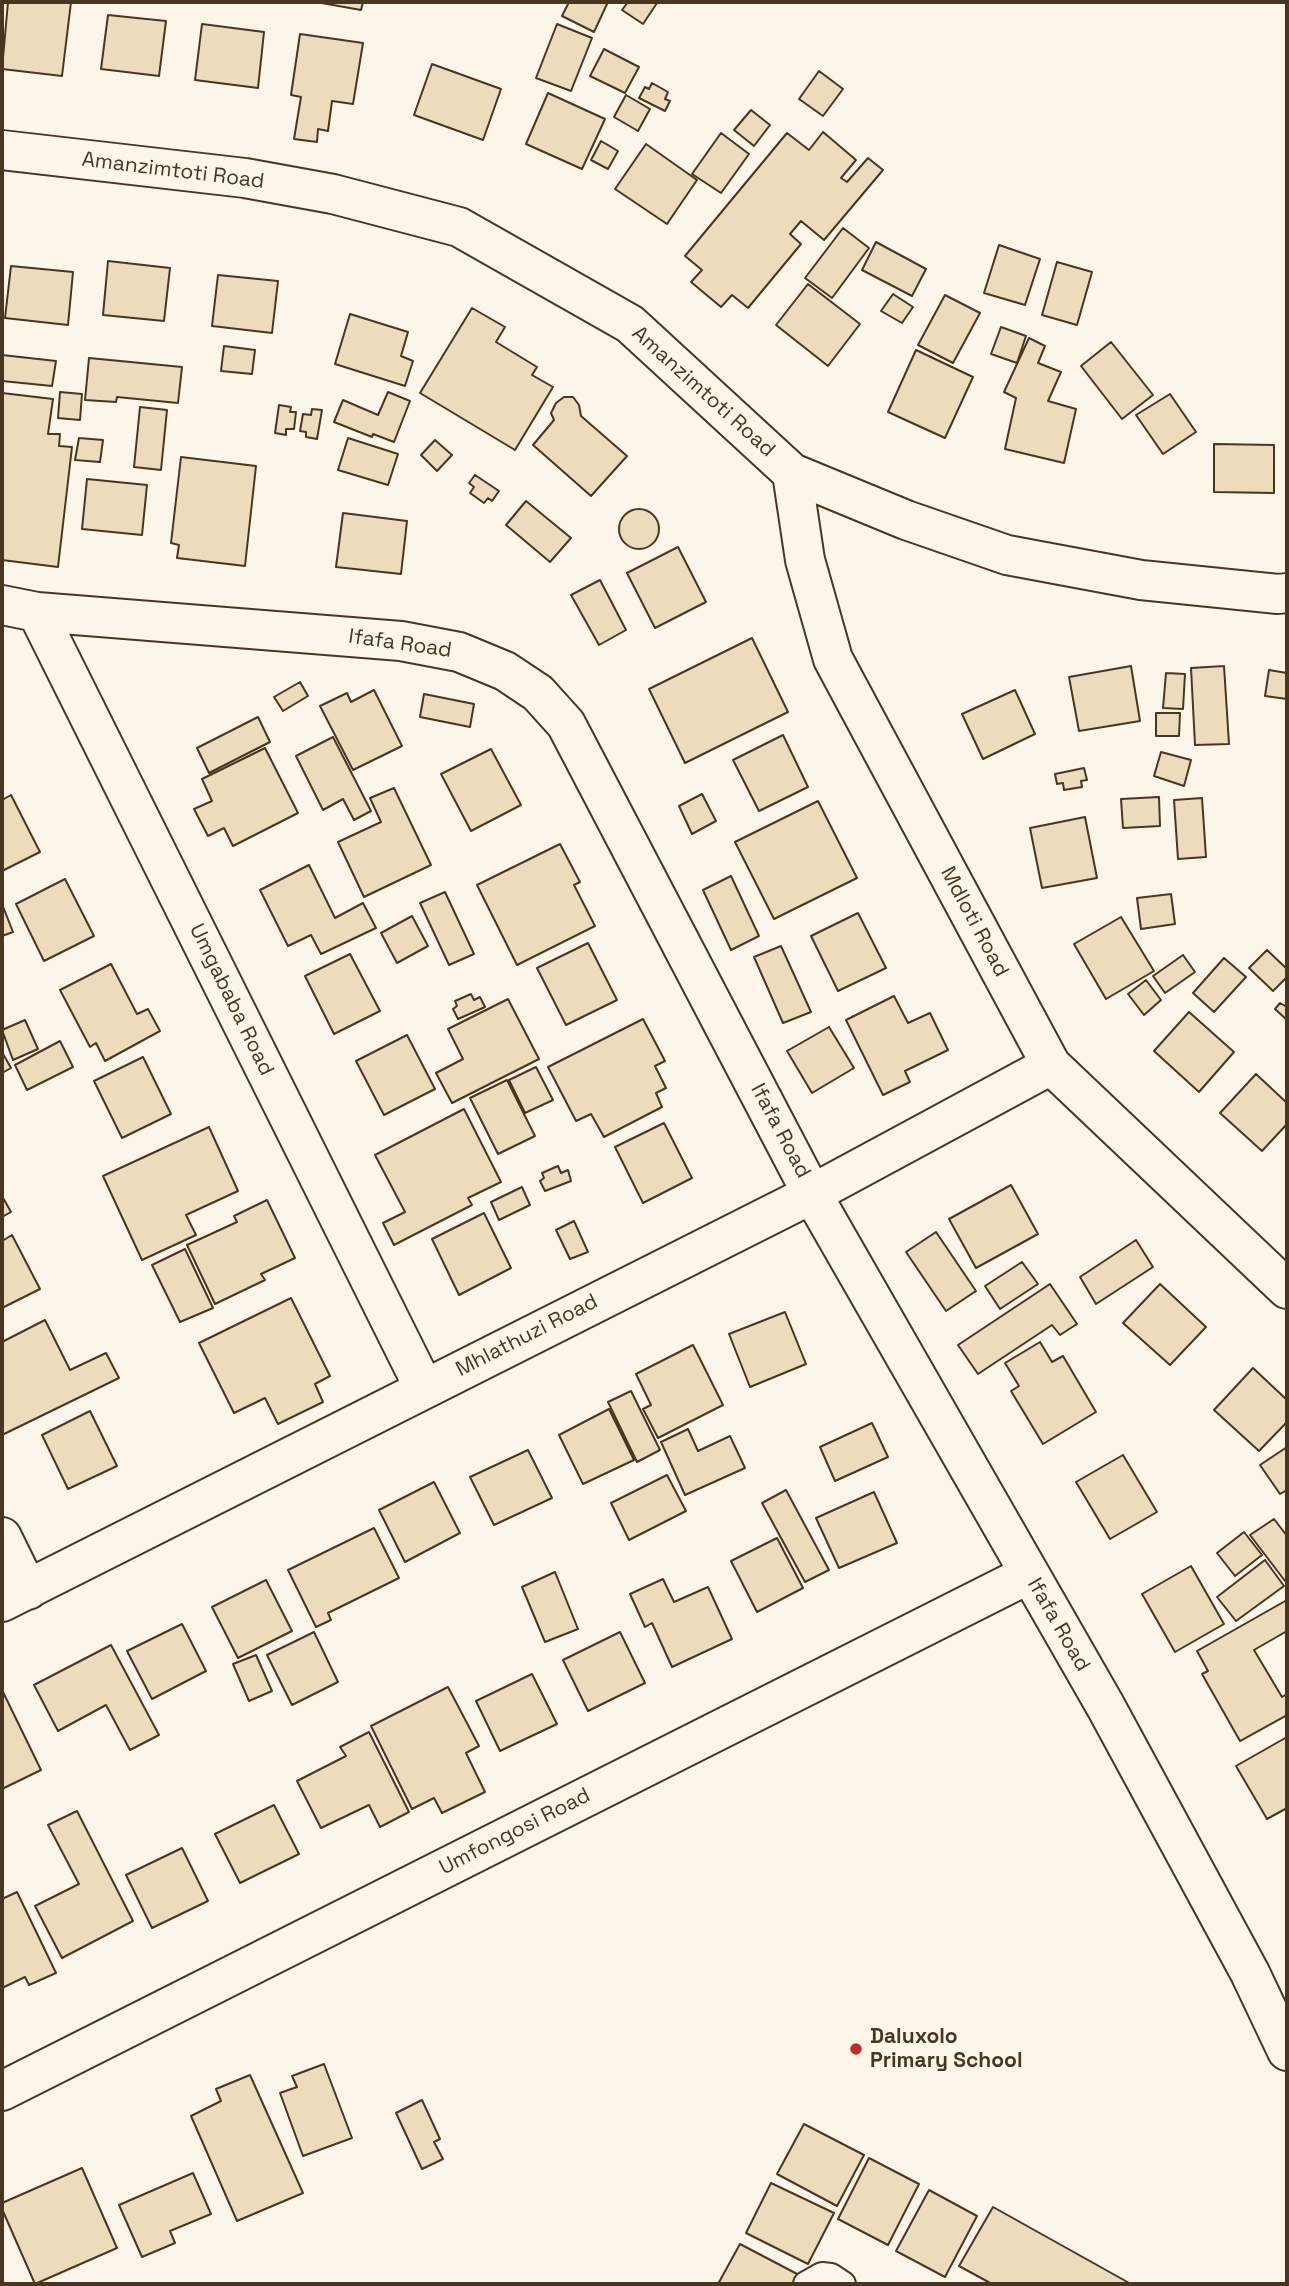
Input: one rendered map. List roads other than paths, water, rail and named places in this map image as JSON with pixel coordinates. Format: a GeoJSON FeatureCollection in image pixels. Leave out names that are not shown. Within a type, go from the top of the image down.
{"type":"FeatureCollection","features":[{"type":"Feature","properties":{"kind":"street","name":"Amanzimtoti Road"},"geometry":{"type":"LineString","coordinates":[[2,149],[244,178],[333,194],[459,227],[630,324],[792,473],[906,520],[1007,555],[1141,580],[1287,593]]}},
{"type":"Feature","properties":{"kind":"street","name":"Mdloti Road"},"geometry":{"type":"LineString","coordinates":[[792,473],[805,561],[833,659],[1051,1065],[1287,1289]]}},
{"type":"Feature","properties":{"kind":"street","name":"Ifafa Road"},"geometry":{"type":"LineString","coordinates":[[20,609],[401,640],[459,652],[505,671],[538,693],[566,724],[812,1194],[1106,1707],[1250,1973],[1287,2051]]}},
{"type":"Feature","properties":{"kind":"street","name":"Umgababa Road"},"geometry":{"type":"LineString","coordinates":[[20,609],[424,1388]]}},
{"type":"Feature","properties":{"kind":"street","name":"Mhlathuzi Road"},"geometry":{"type":"LineString","coordinates":[[15,1596],[812,1194],[1051,1065]]}},
{"type":"Feature","properties":{"kind":"street"},"geometry":{"type":"LineString","coordinates":[[2,1537],[15,1596]]}},
{"type":"Feature","properties":{"kind":"street","name":"Umfongosi Road"},"geometry":{"type":"LineString","coordinates":[[2,2091],[1029,1574]]}},
{"type":"Feature","properties":{"kind":"lane"},"geometry":{"type":"LineString","coordinates":[[806,2284],[821,2275],[831,2276],[843,2284]]}},
{"type":"Feature","properties":{"kind":"place","name":"Daluxolo Primary School"},"geometry":{"type":"Point","coordinates":[856,2049]}}]}
